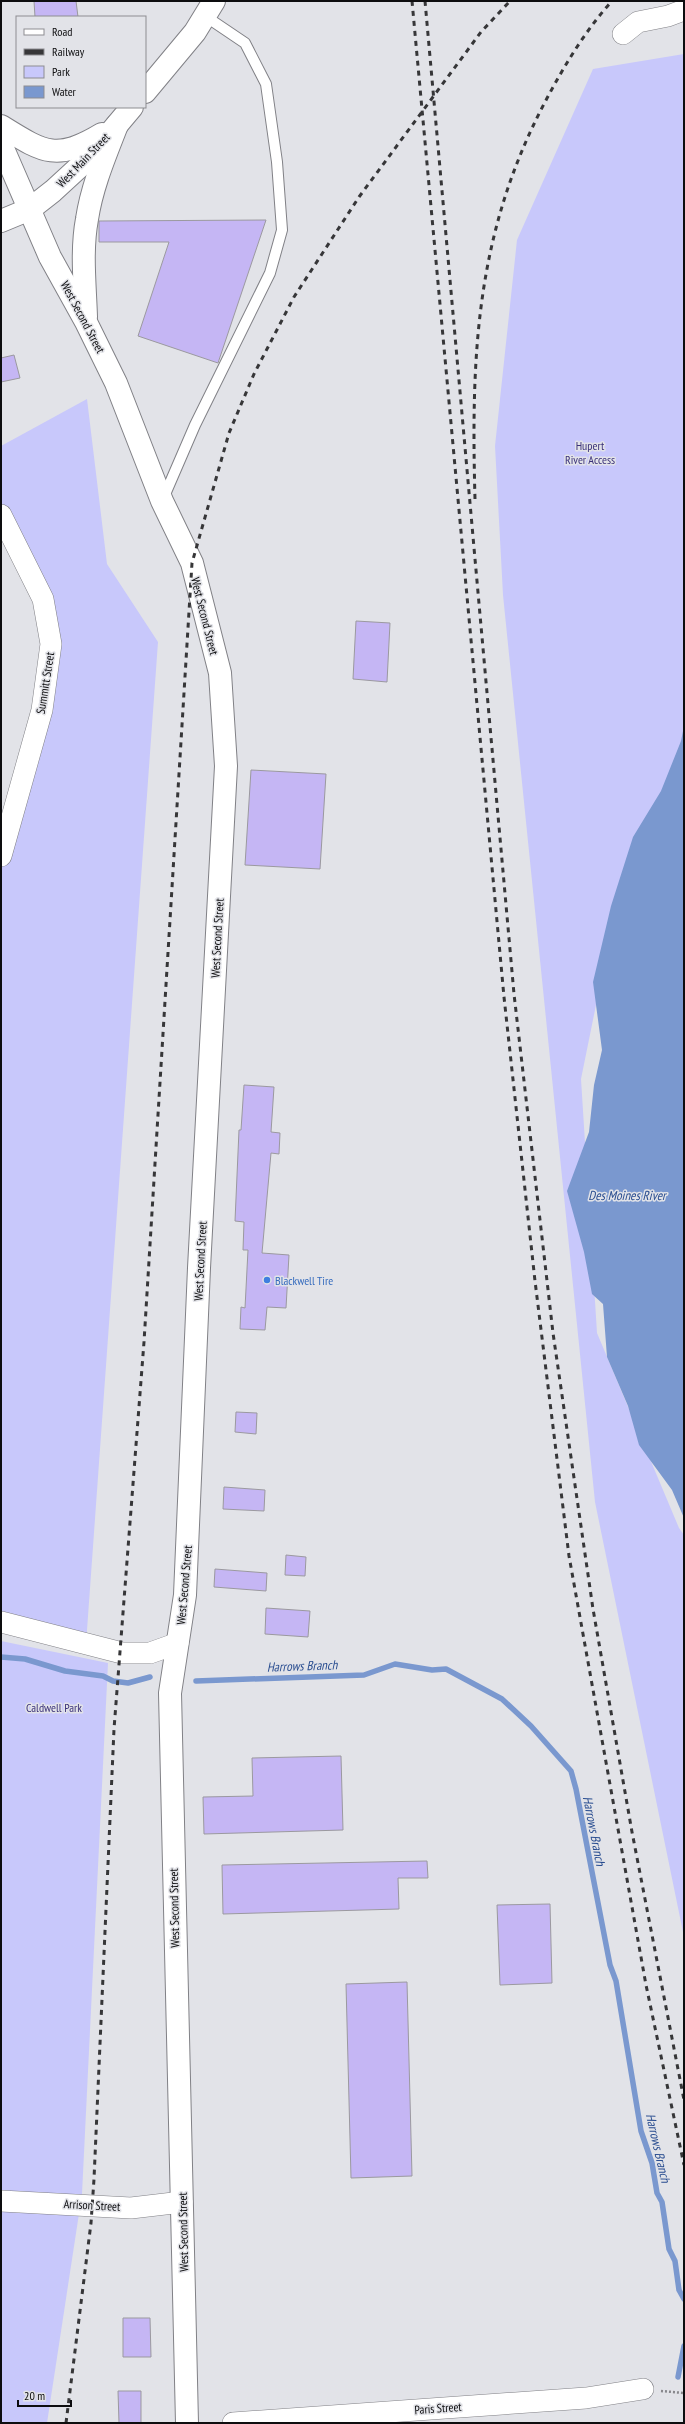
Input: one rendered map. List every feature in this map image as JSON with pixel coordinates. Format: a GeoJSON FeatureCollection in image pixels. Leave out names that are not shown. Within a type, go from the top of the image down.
{"type":"FeatureCollection","features":[{"type":"Feature","properties":{"kind":"main road"},"geometry":{"type":"LineString","coordinates":[[146,91],[195,32],[210,8]]}},
{"type":"Feature","properties":{"kind":"main road","name":"West Main Street"},"geometry":{"type":"LineString","coordinates":[[1,221],[30,209],[90,157],[131,108]]}},
{"type":"Feature","properties":{"kind":"main road"},"geometry":{"type":"LineString","coordinates":[[1,126],[41,148],[62,152],[80,148],[117,125]]}},
{"type":"Feature","properties":{"kind":"main road"},"geometry":{"type":"LineString","coordinates":[[86,322],[84,255],[86,220],[92,194],[117,125]]}},
{"type":"Feature","properties":{"kind":"main road","name":"West Second Street"},"geometry":{"type":"LineString","coordinates":[[1,144],[50,257],[86,322],[116,383],[162,501],[192,563],[220,673],[226,766],[199,1268],[185,1595],[170,1693],[187,2423]]}},
{"type":"Feature","properties":{"kind":"street"},"geometry":{"type":"LineString","coordinates":[[623,34],[638,22],[668,16],[684,10]]}},
{"type":"Feature","properties":{"kind":"street","name":"Summitt Street"},"geometry":{"type":"LineString","coordinates":[[1,515],[43,599],[51,644],[42,710],[1,856]]}},
{"type":"Feature","properties":{"kind":"street"},"geometry":{"type":"LineString","coordinates":[[1,1622],[122,1653],[150,1652],[178,1643]]}},
{"type":"Feature","properties":{"kind":"street","name":"Arrison Street"},"geometry":{"type":"LineString","coordinates":[[1,2201],[130,2208],[182,2202]]}},
{"type":"Feature","properties":{"kind":"street","name":"Paris Street"},"geometry":{"type":"LineString","coordinates":[[233,2423],[458,2415],[643,2389]]}},
{"type":"Feature","properties":{"kind":"lane"},"geometry":{"type":"LineString","coordinates":[[162,501],[195,425],[270,273],[282,230],[277,162],[266,84],[245,43],[210,8]]}},
{"type":"Feature","properties":{"kind":"green space","name":"Hupert River Access"},"geometry":{"type":"Polygon","coordinates":[[[684,54],[684,736],[612,926],[581,1079],[597,1333],[679,1528],[684,1535],[684,1937],[595,1502],[503,595],[495,446],[517,240],[593,69],[684,54]]]}},
{"type":"Feature","properties":{"kind":"green space"},"geometry":{"type":"Polygon","coordinates":[[[87,399],[107,564],[158,642],[86,1644],[1,1622],[1,856],[51,644],[1,515],[1,446],[87,399]]]}},
{"type":"Feature","properties":{"kind":"green space","name":"Caldwell Park"},"geometry":{"type":"Polygon","coordinates":[[[1,1641],[108,1663],[82,2194],[47,2423],[1,2423],[1,1641]]]}},
{"type":"Feature","properties":{"kind":"water","name":"Des Moines River"},"geometry":{"type":"Polygon","coordinates":[[[684,726],[684,1518],[672,1490],[639,1445],[628,1406],[607,1357],[603,1304],[592,1294],[584,1252],[567,1191],[589,1132],[594,1085],[602,1050],[593,982],[611,906],[633,837],[661,791],[681,741],[684,726]]]}},
{"type":"Feature","properties":{"kind":"building"},"geometry":{"type":"Polygon","coordinates":[[[34,1],[76,1],[78,16],[35,16],[34,1]]]}},
{"type":"Feature","properties":{"kind":"building"},"geometry":{"type":"Polygon","coordinates":[[[266,220],[218,363],[138,336],[169,242],[99,242],[99,221],[266,220]]]}},
{"type":"Feature","properties":{"kind":"building"},"geometry":{"type":"Polygon","coordinates":[[[14,355],[20,378],[1,382],[1,358],[14,355]]]}},
{"type":"Feature","properties":{"kind":"building"},"geometry":{"type":"Polygon","coordinates":[[[356,621],[390,623],[387,682],[353,679],[356,621]]]}},
{"type":"Feature","properties":{"kind":"building"},"geometry":{"type":"Polygon","coordinates":[[[251,770],[326,774],[320,869],[245,865],[251,770]]]}},
{"type":"Feature","properties":{"kind":"building"},"geometry":{"type":"Polygon","coordinates":[[[244,1085],[274,1087],[271,1132],[280,1133],[279,1154],[271,1153],[262,1253],[289,1255],[286,1308],[267,1307],[265,1330],[240,1329],[241,1307],[245,1308],[248,1250],[243,1250],[244,1222],[235,1221],[239,1130],[241,1130],[244,1085]]]}},
{"type":"Feature","properties":{"kind":"building"},"geometry":{"type":"Polygon","coordinates":[[[236,1412],[257,1413],[256,1434],[235,1432],[236,1412]]]}},
{"type":"Feature","properties":{"kind":"building"},"geometry":{"type":"Polygon","coordinates":[[[224,1487],[265,1490],[264,1511],[223,1509],[224,1487]]]}},
{"type":"Feature","properties":{"kind":"building"},"geometry":{"type":"Polygon","coordinates":[[[286,1555],[306,1557],[305,1576],[285,1575],[286,1555]]]}},
{"type":"Feature","properties":{"kind":"building"},"geometry":{"type":"Polygon","coordinates":[[[215,1569],[267,1573],[266,1591],[214,1587],[215,1569]]]}},
{"type":"Feature","properties":{"kind":"building"},"geometry":{"type":"Polygon","coordinates":[[[266,1608],[310,1611],[308,1637],[265,1634],[266,1608]]]}},
{"type":"Feature","properties":{"kind":"building"},"geometry":{"type":"Polygon","coordinates":[[[341,1756],[343,1830],[204,1834],[203,1797],[253,1796],[252,1758],[341,1756]]]}},
{"type":"Feature","properties":{"kind":"building"},"geometry":{"type":"Polygon","coordinates":[[[427,1861],[428,1878],[398,1878],[399,1909],[223,1914],[222,1865],[427,1861]]]}},
{"type":"Feature","properties":{"kind":"building"},"geometry":{"type":"Polygon","coordinates":[[[550,1904],[552,1983],[500,1985],[497,1905],[550,1904]]]}},
{"type":"Feature","properties":{"kind":"building"},"geometry":{"type":"Polygon","coordinates":[[[407,1982],[412,2176],[351,2178],[346,1984],[407,1982]]]}},
{"type":"Feature","properties":{"kind":"building"},"geometry":{"type":"Polygon","coordinates":[[[123,2318],[150,2318],[151,2357],[123,2357],[123,2318]]]}},
{"type":"Feature","properties":{"kind":"building"},"geometry":{"type":"Polygon","coordinates":[[[118,2391],[141,2391],[141,2423],[119,2423],[118,2391]]]}},
{"type":"Feature","properties":{"kind":"waterway","name":"Harrows Branch"},"geometry":{"type":"LineString","coordinates":[[1,1657],[25,1659],[65,1671],[103,1676],[113,1681],[128,1683],[150,1677]]}},
{"type":"Feature","properties":{"kind":"waterway","name":"Harrows Branch"},"geometry":{"type":"LineString","coordinates":[[196,1681],[364,1675],[395,1664],[432,1670],[446,1669],[502,1699],[531,1726],[571,1771],[576,1789],[610,1965],[616,1981],[641,2131],[652,2163],[657,2193],[662,2202],[669,2249],[675,2261],[679,2290],[684,2299]]}},
{"type":"Feature","properties":{"kind":"waterway"},"geometry":{"type":"LineString","coordinates":[[678,2377],[684,2346]]}},
{"type":"Feature","properties":{"kind":"railway"},"geometry":{"type":"LineString","coordinates":[[412,1],[504,997],[535,1281],[569,1556],[646,1985],[684,2165]]}},
{"type":"Feature","properties":{"kind":"railway"},"geometry":{"type":"LineString","coordinates":[[425,1],[514,994],[553,1333],[593,1609],[632,1832],[684,2100]]}},
{"type":"Feature","properties":{"kind":"railway"},"geometry":{"type":"LineString","coordinates":[[66,2423],[91,2223],[94,2179],[114,1729],[144,1342],[192,563],[229,433],[254,374],[294,297],[359,197],[481,32],[510,1]]}},
{"type":"Feature","properties":{"kind":"railway"},"geometry":{"type":"LineString","coordinates":[[475,499],[474,446],[477,344],[491,247],[504,199],[522,151],[552,89],[567,62],[584,37],[612,1]]}},
{"type":"Feature","properties":{"kind":"place","name":"Blackwell Tire"},"geometry":{"type":"Point","coordinates":[267,1280]}}]}
